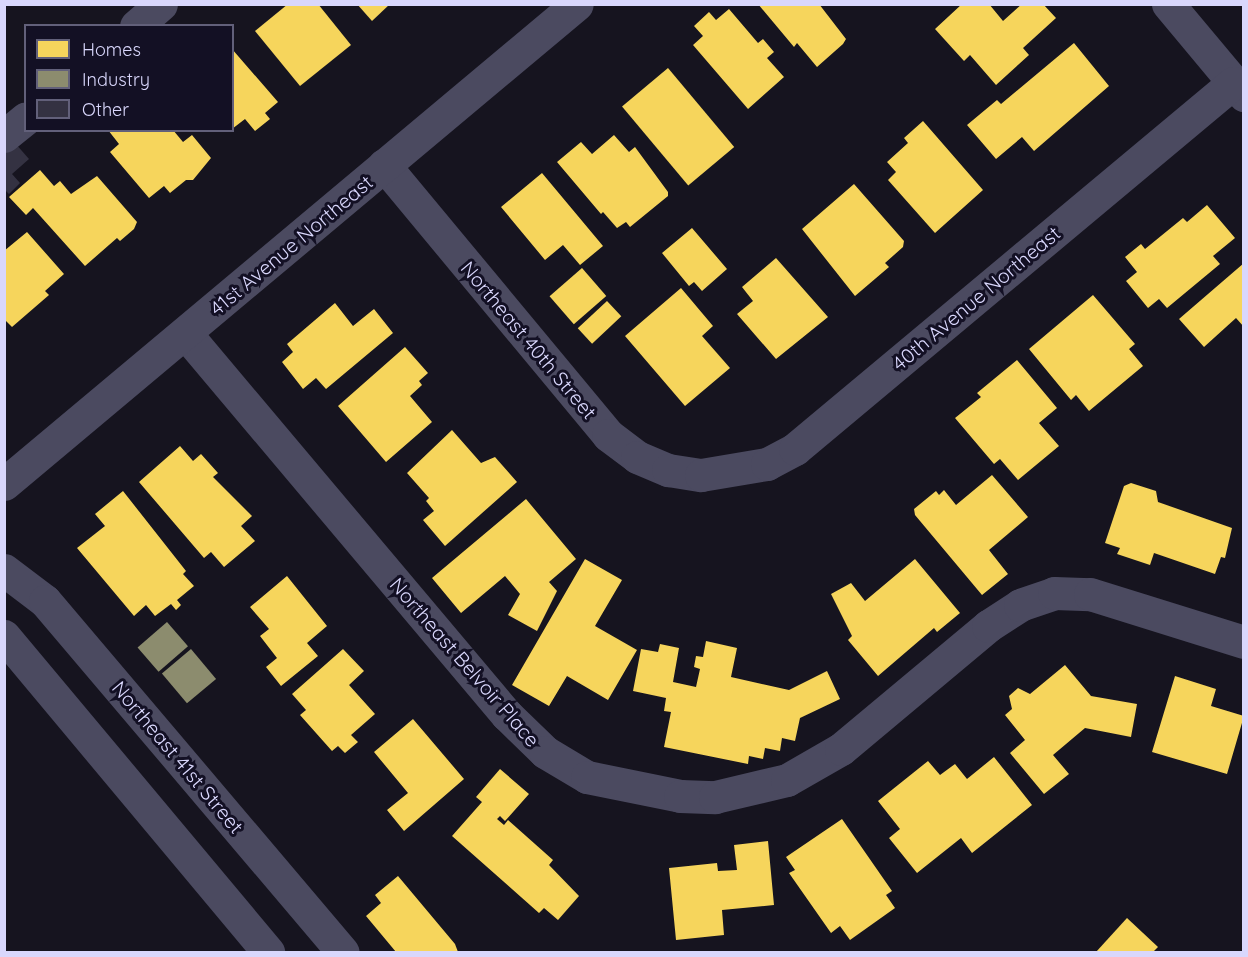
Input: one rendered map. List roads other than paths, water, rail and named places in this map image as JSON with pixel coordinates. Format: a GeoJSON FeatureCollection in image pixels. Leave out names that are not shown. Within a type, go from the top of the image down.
{"type":"FeatureCollection","features":[{"type":"Feature","properties":{"kind":"street"},"geometry":{"type":"LineString","coordinates":[[138,24],[161,4]]}},
{"type":"Feature","properties":{"kind":"street","name":"41st Avenue Northeast"},"geometry":{"type":"LineString","coordinates":[[4,484],[186,334],[577,4]]}},
{"type":"Feature","properties":{"kind":"street"},"geometry":{"type":"LineString","coordinates":[[1168,4],[1238,89]]}},
{"type":"Feature","properties":{"kind":"street","name":"40th Avenue Northeast"},"geometry":{"type":"LineString","coordinates":[[701,475],[767,464],[795,449],[1238,89]]}},
{"type":"Feature","properties":{"kind":"street"},"geometry":{"type":"LineString","coordinates":[[4,136],[24,120]]}},
{"type":"Feature","properties":{"kind":"street","name":"Northeast 40th Street"},"geometry":{"type":"LineString","coordinates":[[384,165],[608,435],[657,466],[701,475]]}},
{"type":"Feature","properties":{"kind":"street","name":"Northeast Belvoir Place"},"geometry":{"type":"LineString","coordinates":[[186,334],[507,715],[545,752],[587,777],[680,796],[715,796],[787,780],[841,749],[988,626],[1020,605],[1054,593],[1090,594],[1244,642]]}},
{"type":"Feature","properties":{"kind":"street","name":"Northeast 41st Street"},"geometry":{"type":"LineString","coordinates":[[4,570],[45,601],[344,952]]}},
{"type":"Feature","properties":{"kind":"street"},"geometry":{"type":"LineString","coordinates":[[4,636],[268,952]]}}]}
